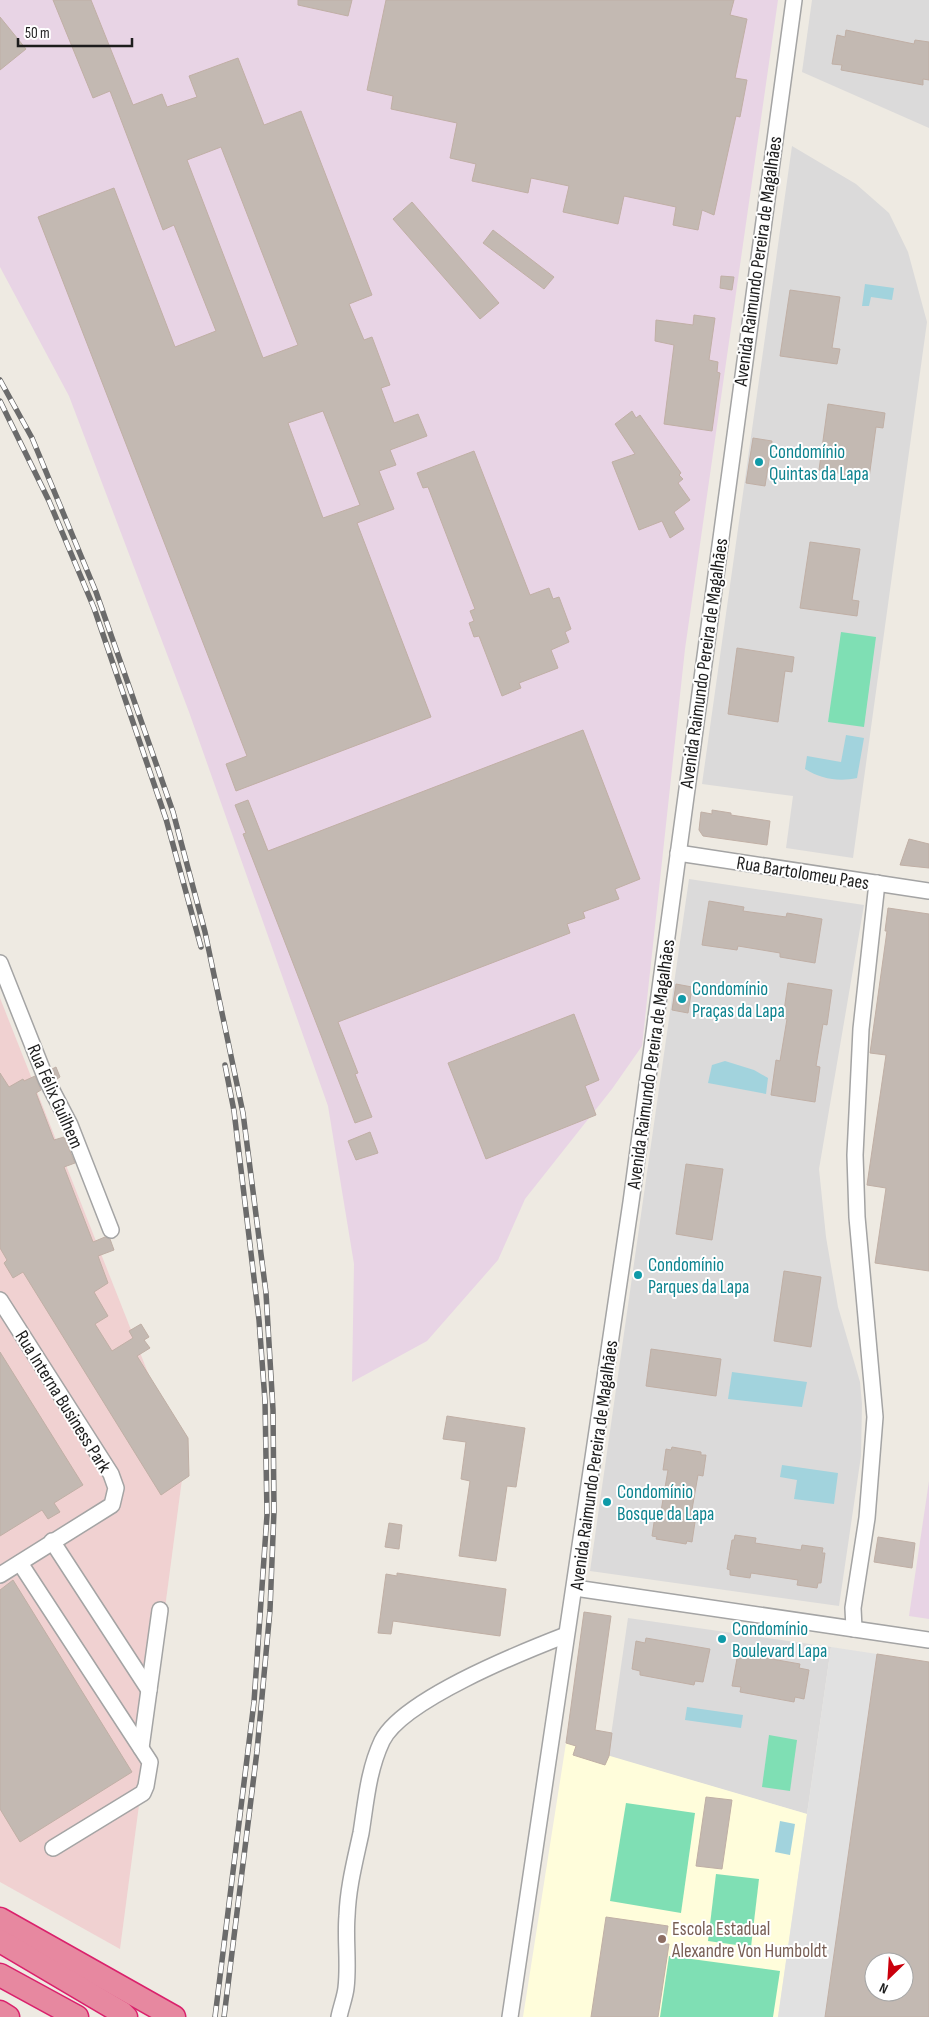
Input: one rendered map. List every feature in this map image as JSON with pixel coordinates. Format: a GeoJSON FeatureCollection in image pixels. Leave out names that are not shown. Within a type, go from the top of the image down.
{"type":"FeatureCollection","features":[{"type":"Feature","properties":{"kind":"highway"},"geometry":{"type":"LineString","coordinates":[[0,1919],[174,2017]]}},
{"type":"Feature","properties":{"kind":"highway"},"geometry":{"type":"LineString","coordinates":[[0,1941],[122,2012],[126,2017]]}},
{"type":"Feature","properties":{"kind":"highway"},"geometry":{"type":"LineString","coordinates":[[0,1958],[106,2017]]}},
{"type":"Feature","properties":{"kind":"highway"},"geometry":{"type":"LineString","coordinates":[[0,1975],[77,2017]]}},
{"type":"Feature","properties":{"kind":"highway"},"geometry":{"type":"LineString","coordinates":[[0,2012],[8,2017]]}},
{"type":"Feature","properties":{"kind":"street","name":"Avenida Raimundo Pereira de Magalhães"},"geometry":{"type":"LineString","coordinates":[[510,2017],[630,1212],[794,0]]}},
{"type":"Feature","properties":{"kind":"street","name":"Rua Bartolomeu Paes"},"geometry":{"type":"LineString","coordinates":[[678,853],[929,892]]}},
{"type":"Feature","properties":{"kind":"street"},"geometry":{"type":"LineString","coordinates":[[854,1628],[853,1608],[867,1518],[875,1417],[857,1217],[855,1155],[861,1029],[877,883]]}},
{"type":"Feature","properties":{"kind":"street","name":"Rua Félix Guilhem"},"geometry":{"type":"LineString","coordinates":[[0,963],[46,1079],[70,1125],[111,1230]]}},
{"type":"Feature","properties":{"kind":"street","name":"Rua Interna Business Park"},"geometry":{"type":"LineString","coordinates":[[0,1300],[111,1474],[116,1488],[112,1505],[52,1542]]}},
{"type":"Feature","properties":{"kind":"street"},"geometry":{"type":"LineString","coordinates":[[0,1576],[52,1542],[149,1690]]}},
{"type":"Feature","properties":{"kind":"street"},"geometry":{"type":"LineString","coordinates":[[20,1563],[150,1762],[143,1793],[53,1848]]}},
{"type":"Feature","properties":{"kind":"street"},"geometry":{"type":"LineString","coordinates":[[574,1588],[929,1640]]}},
{"type":"Feature","properties":{"kind":"street"},"geometry":{"type":"LineString","coordinates":[[141,1748],[160,1610]]}},
{"type":"Feature","properties":{"kind":"street"},"geometry":{"type":"LineString","coordinates":[[339,2017],[346,1987],[346,1916],[351,1875],[361,1833],[366,1794],[382,1740],[399,1719],[416,1706],[516,1655],[566,1635]]}},
{"type":"Feature","properties":{"kind":"shaded area"},"geometry":{"type":"Polygon","coordinates":[[[0,0],[778,0],[685,649],[642,1046],[612,1089],[525,1199],[498,1260],[427,1341],[352,1382],[354,1264],[328,1106],[189,712],[69,396],[0,267],[0,0]]]}},
{"type":"Feature","properties":{"kind":"shaded area"},"geometry":{"type":"Polygon","coordinates":[[[812,0],[929,0],[929,128],[802,72],[812,0]]]}},
{"type":"Feature","properties":{"kind":"shaded area"},"geometry":{"type":"Polygon","coordinates":[[[792,146],[856,184],[889,213],[908,252],[927,322],[853,858],[786,848],[793,796],[702,784],[792,146]]]}},
{"type":"Feature","properties":{"kind":"shaded area"},"geometry":{"type":"Polygon","coordinates":[[[689,879],[864,905],[819,1169],[826,1237],[838,1307],[860,1382],[862,1404],[861,1456],[839,1606],[590,1571],[689,879]]]}},
{"type":"Feature","properties":{"kind":"shaded area"},"geometry":{"type":"Polygon","coordinates":[[[0,998],[184,1464],[120,1949],[0,1882],[0,998]]]}},
{"type":"Feature","properties":{"kind":"shaded area"},"geometry":{"type":"Polygon","coordinates":[[[929,1481],[929,1619],[909,1616],[929,1481]]]}},
{"type":"Feature","properties":{"kind":"shaded area"},"geometry":{"type":"Polygon","coordinates":[[[628,1618],[831,1647],[807,1814],[608,1756],[628,1618]]]}},
{"type":"Feature","properties":{"kind":"shaded area"},"geometry":{"type":"Polygon","coordinates":[[[831,1647],[877,1654],[825,2017],[778,2017],[831,1647]]]}},
{"type":"Feature","properties":{"kind":"shaded area","name":"Escola Estadual Alexandre Von Humboldt"},"geometry":{"type":"Polygon","coordinates":[[[566,1743],[807,1814],[778,2017],[523,2017],[566,1743]]]}},
{"type":"Feature","properties":{"kind":"green space"},"geometry":{"type":"Polygon","coordinates":[[[841,632],[876,637],[864,727],[828,722],[841,632]]]}},
{"type":"Feature","properties":{"kind":"green space"},"geometry":{"type":"Polygon","coordinates":[[[769,1735],[797,1740],[790,1791],[762,1787],[769,1735]]]}},
{"type":"Feature","properties":{"kind":"green space"},"geometry":{"type":"Polygon","coordinates":[[[626,1803],[695,1813],[681,1913],[610,1901],[626,1803]]]}},
{"type":"Feature","properties":{"kind":"green space"},"geometry":{"type":"Polygon","coordinates":[[[716,1874],[759,1879],[751,1947],[708,1941],[716,1874]]]}},
{"type":"Feature","properties":{"kind":"green space"},"geometry":{"type":"Polygon","coordinates":[[[669,1956],[780,1971],[773,2017],[660,2017],[669,1956]]]}},
{"type":"Feature","properties":{"kind":"water"},"geometry":{"type":"Polygon","coordinates":[[[865,284],[894,288],[892,300],[871,297],[869,306],[862,306],[865,284]]]}},
{"type":"Feature","properties":{"kind":"water"},"geometry":{"type":"Polygon","coordinates":[[[846,735],[864,738],[857,778],[844,780],[830,779],[805,769],[807,756],[841,762],[846,735]]]}},
{"type":"Feature","properties":{"kind":"water"},"geometry":{"type":"Polygon","coordinates":[[[725,1061],[754,1070],[768,1078],[766,1094],[708,1083],[712,1065],[725,1061]]]}},
{"type":"Feature","properties":{"kind":"water"},"geometry":{"type":"Polygon","coordinates":[[[732,1372],[807,1382],[802,1407],[728,1399],[732,1372]]]}},
{"type":"Feature","properties":{"kind":"water"},"geometry":{"type":"Polygon","coordinates":[[[782,1465],[838,1473],[834,1504],[794,1499],[797,1480],[780,1477],[782,1465]]]}},
{"type":"Feature","properties":{"kind":"water"},"geometry":{"type":"Polygon","coordinates":[[[687,1707],[743,1715],[741,1728],[685,1720],[687,1707]]]}},
{"type":"Feature","properties":{"kind":"water"},"geometry":{"type":"Polygon","coordinates":[[[780,1821],[795,1824],[790,1855],[775,1852],[780,1821]]]}},
{"type":"Feature","properties":{"kind":"building"},"geometry":{"type":"Polygon","coordinates":[[[53,0],[91,0],[133,105],[162,94],[167,107],[197,97],[189,76],[238,58],[264,125],[301,111],[372,295],[349,304],[364,340],[372,337],[390,385],[381,388],[394,423],[418,414],[427,436],[390,450],[396,465],[379,471],[394,509],[357,523],[431,717],[236,791],[226,764],[247,756],[38,217],[114,188],[175,347],[216,331],[174,225],[163,230],[110,91],[93,98],[53,0]],[[221,147],[187,160],[263,358],[298,345],[221,147]],[[323,411],[288,423],[323,518],[360,505],[323,411]]]}},
{"type":"Feature","properties":{"kind":"building"},"geometry":{"type":"Polygon","coordinates":[[[298,0],[352,0],[348,16],[298,5],[298,0]]]}},
{"type":"Feature","properties":{"kind":"building"},"geometry":{"type":"Polygon","coordinates":[[[386,0],[734,0],[730,15],[747,19],[735,78],[747,80],[740,117],[736,116],[714,215],[702,210],[698,230],[673,225],[676,207],[624,196],[618,224],[563,212],[569,186],[531,178],[528,193],[472,181],[476,164],[450,158],[457,123],[391,109],[393,96],[367,90],[386,0]]]}},
{"type":"Feature","properties":{"kind":"building"},"geometry":{"type":"Polygon","coordinates":[[[0,17],[26,49],[0,70],[0,17]]]}},
{"type":"Feature","properties":{"kind":"building"},"geometry":{"type":"Polygon","coordinates":[[[846,30],[914,44],[915,40],[929,42],[929,80],[923,79],[923,85],[841,70],[842,65],[832,64],[837,35],[845,37],[846,30]]]}},
{"type":"Feature","properties":{"kind":"building"},"geometry":{"type":"Polygon","coordinates":[[[412,202],[499,303],[480,319],[393,219],[412,202]]]}},
{"type":"Feature","properties":{"kind":"building"},"geometry":{"type":"Polygon","coordinates":[[[493,230],[554,277],[544,289],[483,243],[493,230]]]}},
{"type":"Feature","properties":{"kind":"building"},"geometry":{"type":"Polygon","coordinates":[[[721,276],[734,277],[732,290],[720,288],[721,276]]]}},
{"type":"Feature","properties":{"kind":"building"},"geometry":{"type":"Polygon","coordinates":[[[790,290],[840,297],[832,348],[840,349],[837,364],[780,356],[790,290]]]}},
{"type":"Feature","properties":{"kind":"building"},"geometry":{"type":"Polygon","coordinates":[[[694,315],[715,318],[709,360],[718,362],[717,372],[720,373],[712,431],[664,424],[674,345],[655,341],[656,320],[693,325],[694,315]]]}},
{"type":"Feature","properties":{"kind":"building"},"geometry":{"type":"Polygon","coordinates":[[[828,404],[885,413],[883,428],[876,427],[869,478],[819,470],[828,404]]]}},
{"type":"Feature","properties":{"kind":"building"},"geometry":{"type":"Polygon","coordinates":[[[632,411],[636,418],[640,415],[681,473],[679,475],[683,479],[678,483],[690,500],[674,512],[684,529],[670,538],[662,521],[639,530],[612,462],[635,454],[615,424],[632,411]]]}},
{"type":"Feature","properties":{"kind":"building","name":"Condomínio Quintas da Lapa"},"geometry":{"type":"Polygon","coordinates":[[[753,438],[772,441],[765,486],[746,483],[753,438]]]}},
{"type":"Feature","properties":{"kind":"building"},"geometry":{"type":"Polygon","coordinates":[[[474,451],[530,595],[549,588],[553,599],[559,597],[571,629],[565,632],[569,642],[551,650],[558,668],[519,683],[521,688],[502,696],[479,636],[474,637],[469,623],[474,621],[470,611],[475,609],[428,487],[423,488],[417,473],[474,451]]]}},
{"type":"Feature","properties":{"kind":"building"},"geometry":{"type":"Polygon","coordinates":[[[810,542],[860,549],[852,600],[859,601],[857,616],[800,608],[810,542]]]}},
{"type":"Feature","properties":{"kind":"building"},"geometry":{"type":"Polygon","coordinates":[[[737,648],[794,657],[792,672],[785,671],[778,722],[728,714],[737,648]]]}},
{"type":"Feature","properties":{"kind":"building"},"geometry":{"type":"Polygon","coordinates":[[[583,730],[640,879],[615,889],[619,899],[583,912],[585,918],[567,924],[570,933],[338,1022],[358,1073],[355,1074],[372,1117],[355,1123],[243,834],[246,833],[235,805],[248,800],[268,851],[583,730]]]}},
{"type":"Feature","properties":{"kind":"building"},"geometry":{"type":"Polygon","coordinates":[[[712,810],[770,821],[767,845],[703,836],[699,830],[701,812],[712,814],[712,810]]]}},
{"type":"Feature","properties":{"kind":"building"},"geometry":{"type":"Polygon","coordinates":[[[909,839],[929,844],[929,868],[900,865],[909,839]]]}},
{"type":"Feature","properties":{"kind":"building"},"geometry":{"type":"Polygon","coordinates":[[[709,901],[744,907],[743,911],[786,917],[787,913],[822,919],[815,963],[780,957],[780,953],[738,946],[737,950],[702,945],[709,901]]]}},
{"type":"Feature","properties":{"kind":"building"},"geometry":{"type":"Polygon","coordinates":[[[888,908],[929,914],[929,1271],[875,1263],[886,1188],[867,1185],[886,1055],[870,1053],[887,931],[885,931],[888,908]]]}},
{"type":"Feature","properties":{"kind":"building"},"geometry":{"type":"Polygon","coordinates":[[[788,983],[832,990],[827,1025],[823,1024],[816,1066],[820,1067],[815,1102],[771,1095],[776,1060],[780,1061],[787,1019],[783,1018],[788,983]]]}},
{"type":"Feature","properties":{"kind":"building","name":"Condomínio Praças da Lapa"},"geometry":{"type":"Polygon","coordinates":[[[676,984],[692,987],[688,1013],[672,1010],[676,984]]]}},
{"type":"Feature","properties":{"kind":"building"},"geometry":{"type":"Polygon","coordinates":[[[574,1014],[599,1080],[585,1086],[596,1115],[486,1159],[448,1063],[574,1014]]]}},
{"type":"Feature","properties":{"kind":"building"},"geometry":{"type":"Polygon","coordinates":[[[56,1067],[60,1077],[57,1079],[52,1069],[56,1067]]]}},
{"type":"Feature","properties":{"kind":"building"},"geometry":{"type":"Polygon","coordinates":[[[0,1073],[9,1087],[23,1079],[24,1081],[35,1076],[41,1090],[36,1093],[54,1140],[64,1137],[75,1163],[64,1167],[93,1242],[105,1237],[110,1239],[114,1250],[98,1256],[108,1283],[94,1292],[108,1316],[95,1324],[112,1351],[133,1338],[129,1331],[141,1324],[149,1337],[144,1340],[150,1348],[137,1356],[188,1438],[189,1476],[161,1495],[23,1272],[13,1278],[4,1263],[7,1260],[0,1248],[0,1073]]]}},
{"type":"Feature","properties":{"kind":"building"},"geometry":{"type":"Polygon","coordinates":[[[370,1132],[378,1153],[356,1160],[348,1141],[370,1132]]]}},
{"type":"Feature","properties":{"kind":"building"},"geometry":{"type":"Polygon","coordinates":[[[686,1164],[723,1169],[712,1240],[676,1234],[686,1164]]]}},
{"type":"Feature","properties":{"kind":"building"},"geometry":{"type":"Polygon","coordinates":[[[784,1271],[821,1277],[811,1347],[774,1341],[784,1271]]]}},
{"type":"Feature","properties":{"kind":"building"},"geometry":{"type":"Polygon","coordinates":[[[651,1349],[721,1359],[716,1396],[646,1386],[651,1349]]]}},
{"type":"Feature","properties":{"kind":"building"},"geometry":{"type":"Polygon","coordinates":[[[0,1352],[83,1485],[54,1503],[60,1512],[48,1519],[42,1510],[0,1536],[0,1352]]]}},
{"type":"Feature","properties":{"kind":"building"},"geometry":{"type":"Polygon","coordinates":[[[447,1416],[525,1428],[516,1487],[507,1486],[496,1561],[459,1556],[470,1481],[461,1479],[466,1442],[443,1439],[447,1416]]]}},
{"type":"Feature","properties":{"kind":"building"},"geometry":{"type":"Polygon","coordinates":[[[672,1447],[701,1452],[701,1455],[706,1455],[703,1476],[698,1475],[690,1521],[695,1522],[692,1542],[687,1541],[686,1544],[656,1539],[657,1537],[652,1536],[655,1516],[660,1517],[668,1470],[663,1470],[666,1449],[671,1450],[672,1447]]]}},
{"type":"Feature","properties":{"kind":"building"},"geometry":{"type":"Polygon","coordinates":[[[389,1523],[402,1525],[399,1549],[385,1547],[389,1523]]]}},
{"type":"Feature","properties":{"kind":"building"},"geometry":{"type":"Polygon","coordinates":[[[735,1535],[756,1538],[755,1543],[801,1550],[802,1545],[823,1548],[822,1553],[825,1553],[821,1583],[818,1583],[817,1588],[797,1585],[798,1580],[751,1573],[750,1578],[730,1575],[730,1570],[727,1569],[732,1540],[734,1540],[735,1535]]]}},
{"type":"Feature","properties":{"kind":"building"},"geometry":{"type":"Polygon","coordinates":[[[878,1537],[915,1543],[912,1568],[874,1562],[878,1537]]]}},
{"type":"Feature","properties":{"kind":"building"},"geometry":{"type":"Polygon","coordinates":[[[397,1573],[506,1589],[500,1636],[393,1621],[391,1634],[378,1633],[386,1574],[397,1576],[397,1573]]]}},
{"type":"Feature","properties":{"kind":"building"},"geometry":{"type":"Polygon","coordinates":[[[13,1580],[132,1772],[20,1842],[0,1809],[0,1590],[13,1580]]]}},
{"type":"Feature","properties":{"kind":"building"},"geometry":{"type":"Polygon","coordinates":[[[584,1612],[611,1616],[595,1730],[612,1733],[609,1756],[605,1765],[573,1755],[576,1746],[566,1743],[584,1612]]]}},
{"type":"Feature","properties":{"kind":"building"},"geometry":{"type":"Polygon","coordinates":[[[646,1638],[710,1649],[703,1682],[695,1681],[694,1685],[640,1675],[640,1671],[632,1669],[636,1641],[645,1643],[646,1638]]]}},
{"type":"Feature","properties":{"kind":"building"},"geometry":{"type":"Polygon","coordinates":[[[738,1653],[800,1664],[799,1668],[809,1670],[804,1699],[795,1697],[794,1702],[740,1692],[741,1687],[732,1686],[738,1653]]]}},
{"type":"Feature","properties":{"kind":"building"},"geometry":{"type":"Polygon","coordinates":[[[877,1654],[929,1662],[929,2017],[825,2017],[877,1654]]]}},
{"type":"Feature","properties":{"kind":"building"},"geometry":{"type":"Polygon","coordinates":[[[706,1797],[732,1800],[722,1869],[696,1866],[706,1797]]]}},
{"type":"Feature","properties":{"kind":"building"},"geometry":{"type":"Polygon","coordinates":[[[606,1917],[668,1926],[665,1944],[669,1944],[658,2017],[591,2017],[606,1917]]]}},
{"type":"Feature","properties":{"kind":"railway"},"geometry":{"type":"LineString","coordinates":[[0,380],[32,438],[96,592],[173,812],[205,932],[243,1113],[266,1293],[273,1410],[274,1511],[270,1610],[257,1751],[224,2017]]}},
{"type":"Feature","properties":{"kind":"railway"},"geometry":{"type":"LineString","coordinates":[[0,401],[49,501],[94,608],[166,819],[201,947]]}},
{"type":"Feature","properties":{"kind":"railway"},"geometry":{"type":"LineString","coordinates":[[215,2017],[254,1702],[267,1515],[265,1401],[259,1320],[234,1111],[225,1065]]}},
{"type":"Feature","properties":{"kind":"place","name":"Condomínio Quintas da Lapa"},"geometry":{"type":"Point","coordinates":[759,462]}},
{"type":"Feature","properties":{"kind":"place","name":"Condomínio Praças da Lapa"},"geometry":{"type":"Point","coordinates":[682,999]}},
{"type":"Feature","properties":{"kind":"place","name":"Condomínio Parques da Lapa"},"geometry":{"type":"Point","coordinates":[638,1275]}},
{"type":"Feature","properties":{"kind":"place","name":"Condomínio Bosque da Lapa"},"geometry":{"type":"Point","coordinates":[607,1502]}},
{"type":"Feature","properties":{"kind":"place","name":"Condomínio Boulevard Lapa"},"geometry":{"type":"Point","coordinates":[722,1639]}},
{"type":"Feature","properties":{"kind":"place","name":"Escola Estadual Alexandre Von Humboldt"},"geometry":{"type":"Point","coordinates":[662,1939]}}]}
